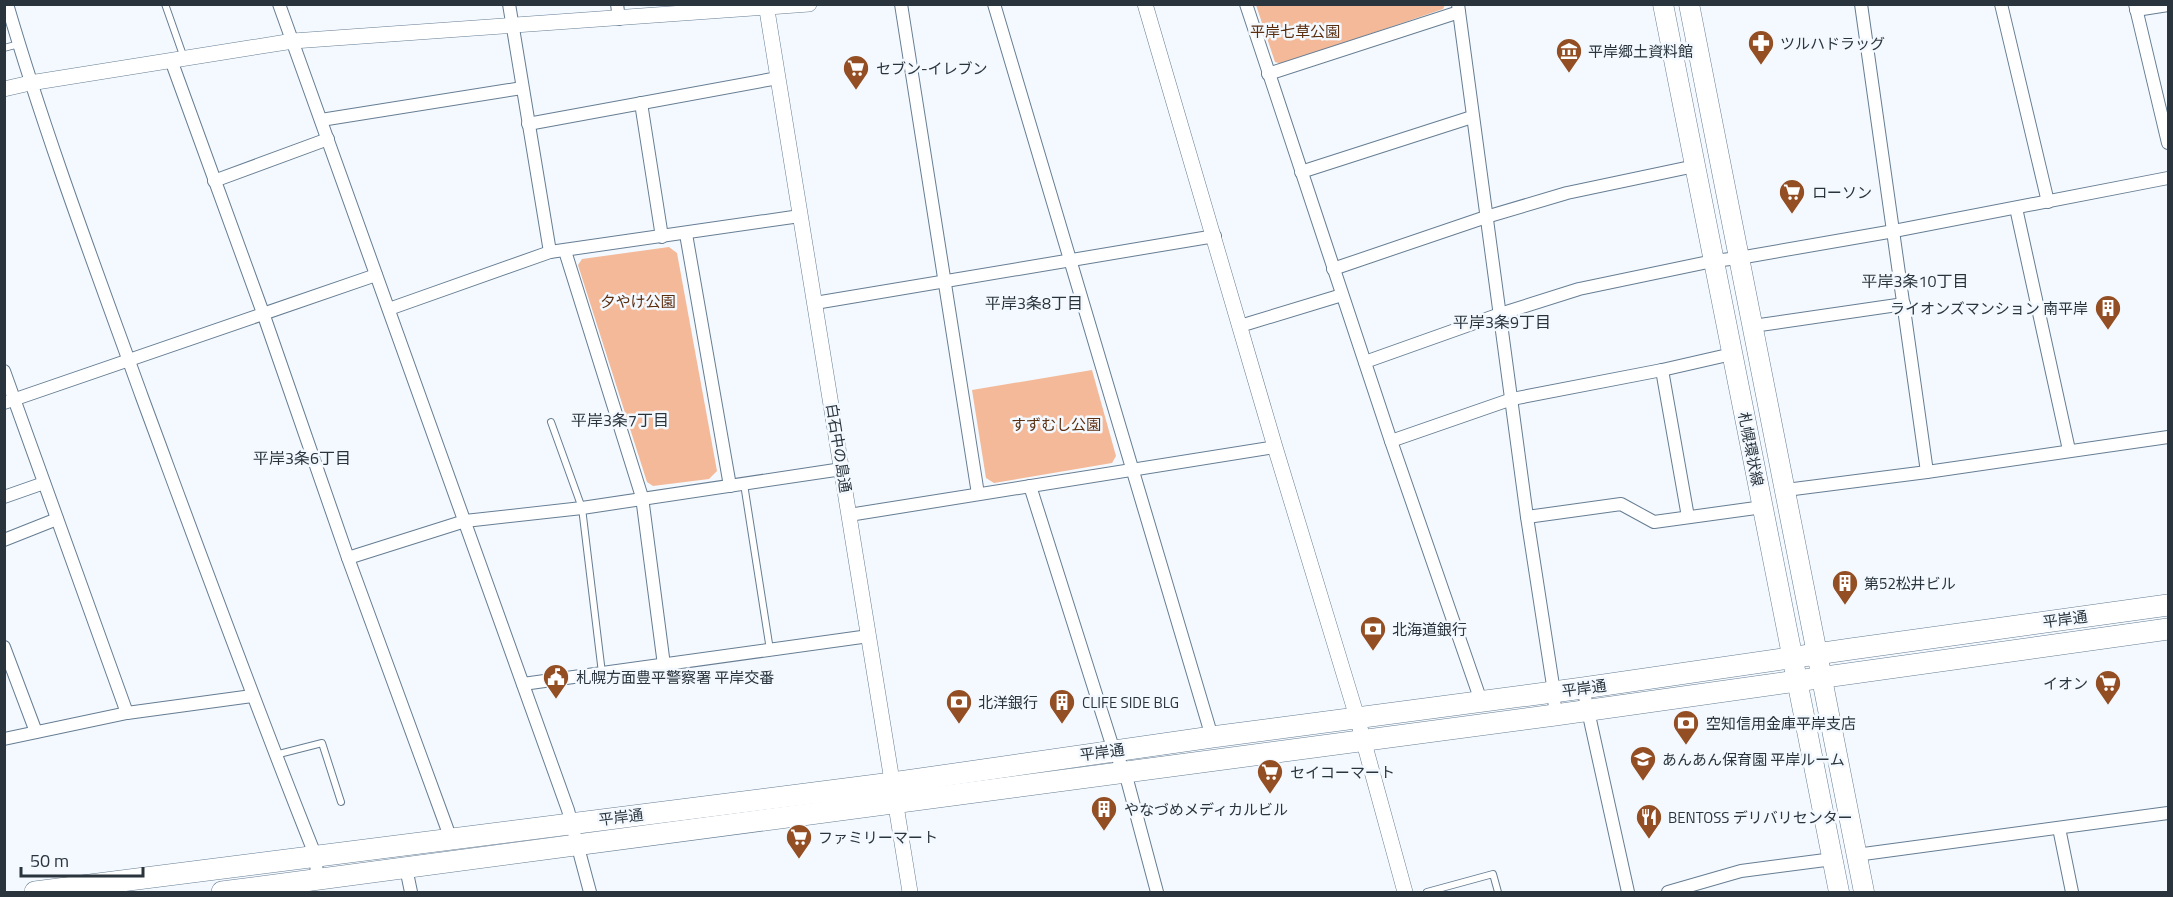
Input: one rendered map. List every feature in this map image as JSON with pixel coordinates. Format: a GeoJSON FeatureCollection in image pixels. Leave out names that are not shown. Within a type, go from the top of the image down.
{"type":"FeatureCollection","features":[{"type":"Feature","properties":{"kind":"highway","name":"平岸通"},"geometry":{"type":"LineString","coordinates":[[222,892],[269,890],[454,861],[579,846],[894,793],[1114,751],[1583,688],[2169,605]]}},
{"type":"Feature","properties":{"kind":"highway","name":"平岸通"},"geometry":{"type":"LineString","coordinates":[[35,892],[132,886],[316,857],[571,823],[1125,772],[1555,715],[2169,629]]}},
{"type":"Feature","properties":{"kind":"main road","name":"札幌環状線"},"geometry":{"type":"LineString","coordinates":[[1663,4],[1839,892]]}},
{"type":"Feature","properties":{"kind":"main road","name":"札幌環状線"},"geometry":{"type":"LineString","coordinates":[[1689,4],[1864,892]]}},
{"type":"Feature","properties":{"kind":"street"},"geometry":{"type":"LineString","coordinates":[[7,4],[30,83],[129,359],[252,696],[316,857],[317,881]]}},
{"type":"Feature","properties":{"kind":"street"},"geometry":{"type":"LineString","coordinates":[[279,4],[523,684],[579,846],[590,892]]}},
{"type":"Feature","properties":{"kind":"street"},"geometry":{"type":"LineString","coordinates":[[509,4],[550,252]]}},
{"type":"Feature","properties":{"kind":"street"},"geometry":{"type":"LineString","coordinates":[[4,89],[293,41],[513,26],[618,12],[809,4]]}},
{"type":"Feature","properties":{"kind":"street"},"geometry":{"type":"LineString","coordinates":[[901,4],[978,494]]}},
{"type":"Feature","properties":{"kind":"street"},"geometry":{"type":"LineString","coordinates":[[994,4],[1212,737]]}},
{"type":"Feature","properties":{"kind":"street"},"geometry":{"type":"LineString","coordinates":[[1145,4],[1215,236],[1275,447],[1358,717],[1405,892]]}},
{"type":"Feature","properties":{"kind":"street"},"geometry":{"type":"LineString","coordinates":[[1246,4],[1391,441],[1481,701]]}},
{"type":"Feature","properties":{"kind":"street"},"geometry":{"type":"LineString","coordinates":[[1861,4],[1927,472]]}},
{"type":"Feature","properties":{"kind":"street"},"geometry":{"type":"LineString","coordinates":[[2001,4],[2048,202]]}},
{"type":"Feature","properties":{"kind":"street"},"geometry":{"type":"LineString","coordinates":[[2169,5],[2136,7],[2169,143]]}},
{"type":"Feature","properties":{"kind":"street","name":"白石中の島通"},"geometry":{"type":"LineString","coordinates":[[766,6],[910,892]]}},
{"type":"Feature","properties":{"kind":"street"},"geometry":{"type":"LineString","coordinates":[[1268,74],[1458,8],[1527,517],[1554,692],[1555,715]]}},
{"type":"Feature","properties":{"kind":"street"},"geometry":{"type":"LineString","coordinates":[[177,59],[214,180],[348,558],[451,839],[454,861]]}},
{"type":"Feature","properties":{"kind":"street"},"geometry":{"type":"LineString","coordinates":[[528,124],[778,78]]}},
{"type":"Feature","properties":{"kind":"street"},"geometry":{"type":"LineString","coordinates":[[321,120],[522,88]]}},
{"type":"Feature","properties":{"kind":"street"},"geometry":{"type":"LineString","coordinates":[[641,104],[662,237]]}},
{"type":"Feature","properties":{"kind":"street"},"geometry":{"type":"LineString","coordinates":[[1301,172],[1472,117]]}},
{"type":"Feature","properties":{"kind":"street"},"geometry":{"type":"LineString","coordinates":[[214,180],[328,139]]}},
{"type":"Feature","properties":{"kind":"street"},"geometry":{"type":"LineString","coordinates":[[1334,269],[1486,217],[1567,193],[1695,166]]}},
{"type":"Feature","properties":{"kind":"street"},"geometry":{"type":"LineString","coordinates":[[1365,362],[1580,288],[1713,261],[1893,231],[2169,178]]}},
{"type":"Feature","properties":{"kind":"street"},"geometry":{"type":"LineString","coordinates":[[2016,208],[2069,450]]}},
{"type":"Feature","properties":{"kind":"street"},"geometry":{"type":"LineString","coordinates":[[389,309],[550,252],[800,216]]}},
{"type":"Feature","properties":{"kind":"street"},"geometry":{"type":"LineString","coordinates":[[686,234],[730,486]]}},
{"type":"Feature","properties":{"kind":"street"},"geometry":{"type":"LineString","coordinates":[[815,303],[1215,236]]}},
{"type":"Feature","properties":{"kind":"street"},"geometry":{"type":"LineString","coordinates":[[565,251],[642,497],[664,664]]}},
{"type":"Feature","properties":{"kind":"street"},"geometry":{"type":"LineString","coordinates":[[10,401],[376,275]]}},
{"type":"Feature","properties":{"kind":"street"},"geometry":{"type":"LineString","coordinates":[[1240,326],[1342,295]]}},
{"type":"Feature","properties":{"kind":"street"},"geometry":{"type":"LineString","coordinates":[[1753,326],[1904,304]]}},
{"type":"Feature","properties":{"kind":"street"},"geometry":{"type":"LineString","coordinates":[[1391,441],[1512,399],[1732,354]]}},
{"type":"Feature","properties":{"kind":"street"},"geometry":{"type":"LineString","coordinates":[[1662,370],[1688,517]]}},
{"type":"Feature","properties":{"kind":"street"},"geometry":{"type":"LineString","coordinates":[[4,371],[10,401],[44,483],[128,713]]}},
{"type":"Feature","properties":{"kind":"street"},"geometry":{"type":"LineString","coordinates":[[1786,490],[2169,437]]}},
{"type":"Feature","properties":{"kind":"street"},"geometry":{"type":"LineString","coordinates":[[849,515],[1275,447]]}},
{"type":"Feature","properties":{"kind":"street"},"geometry":{"type":"LineString","coordinates":[[348,558],[465,520],[582,508],[642,497],[842,469]]}},
{"type":"Feature","properties":{"kind":"street"},"geometry":{"type":"LineString","coordinates":[[4,497],[44,483]]}},
{"type":"Feature","properties":{"kind":"street"},"geometry":{"type":"LineString","coordinates":[[1030,486],[1114,751],[1125,772],[1157,892]]}},
{"type":"Feature","properties":{"kind":"street"},"geometry":{"type":"LineString","coordinates":[[1527,517],[1621,504],[1654,522],[1763,507]]}},
{"type":"Feature","properties":{"kind":"street"},"geometry":{"type":"LineString","coordinates":[[4,540],[57,519]]}},
{"type":"Feature","properties":{"kind":"street"},"geometry":{"type":"LineString","coordinates":[[523,684],[869,636]]}},
{"type":"Feature","properties":{"kind":"street"},"geometry":{"type":"LineString","coordinates":[[4,647],[36,732]]}},
{"type":"Feature","properties":{"kind":"street"},"geometry":{"type":"LineString","coordinates":[[1583,688],[1628,892]]}},
{"type":"Feature","properties":{"kind":"street"},"geometry":{"type":"LineString","coordinates":[[4,739],[128,713],[252,696]]}},
{"type":"Feature","properties":{"kind":"street"},"geometry":{"type":"LineString","coordinates":[[1856,855],[2169,813]]}},
{"type":"Feature","properties":{"kind":"street"},"geometry":{"type":"LineString","coordinates":[[2059,828],[2072,892]]}},
{"type":"Feature","properties":{"kind":"street"},"geometry":{"type":"LineString","coordinates":[[1668,892],[1741,871],[1833,859]]}},
{"type":"Feature","properties":{"kind":"street"},"geometry":{"type":"LineString","coordinates":[[406,868],[411,892]]}},
{"type":"Feature","properties":{"kind":"lane"},"geometry":{"type":"LineString","coordinates":[[165,4],[177,59]]}},
{"type":"Feature","properties":{"kind":"lane"},"geometry":{"type":"LineString","coordinates":[[4,48],[18,44]]}},
{"type":"Feature","properties":{"kind":"lane"},"geometry":{"type":"LineString","coordinates":[[551,422],[582,508],[602,673]]}},
{"type":"Feature","properties":{"kind":"lane"},"geometry":{"type":"LineString","coordinates":[[744,484],[770,650]]}},
{"type":"Feature","properties":{"kind":"lane"},"geometry":{"type":"LineString","coordinates":[[275,755],[322,743],[341,802]]}},
{"type":"Feature","properties":{"kind":"lane"},"geometry":{"type":"LineString","coordinates":[[1427,892],[1493,874],[1498,892]]}},
{"type":"Feature","properties":{"kind":"green space","name":"平岸七草公園"},"geometry":{"type":"Polygon","coordinates":[[[1256,5],[1445,5],[1443,9],[1282,64],[1275,62],[1256,5]]]}},
{"type":"Feature","properties":{"kind":"green space","name":"夕やけ公園"},"geometry":{"type":"Polygon","coordinates":[[[669,247],[677,253],[717,471],[709,479],[653,486],[647,482],[578,265],[582,259],[669,247]]]}},
{"type":"Feature","properties":{"kind":"green space","name":"すずむし公園"},"geometry":{"type":"Polygon","coordinates":[[[1092,370],[1116,456],[1112,463],[994,483],[986,478],[972,390],[1092,370]]]}},
{"type":"Feature","properties":{"kind":"place","name":"ツルハドラッグ"},"geometry":{"type":"Point","coordinates":[1761,66]}},
{"type":"Feature","properties":{"kind":"place","name":"平岸郷土資料館"},"geometry":{"type":"Point","coordinates":[1569,74]}},
{"type":"Feature","properties":{"kind":"place","name":"セブン-イレブン"},"geometry":{"type":"Point","coordinates":[856,91]}},
{"type":"Feature","properties":{"kind":"place","name":"ローソン"},"geometry":{"type":"Point","coordinates":[1792,215]}},
{"type":"Feature","properties":{"kind":"place","name":"ライオンズマンション 南平岸"},"geometry":{"type":"Point","coordinates":[2108,331]}},
{"type":"Feature","properties":{"kind":"place","name":"第52松井ビル"},"geometry":{"type":"Point","coordinates":[1845,606]}},
{"type":"Feature","properties":{"kind":"place","name":"北海道銀行"},"geometry":{"type":"Point","coordinates":[1373,652]}},
{"type":"Feature","properties":{"kind":"place","name":"札幌方面豊平警察署 平岸交番"},"geometry":{"type":"Point","coordinates":[556,700]}},
{"type":"Feature","properties":{"kind":"place","name":"イオン"},"geometry":{"type":"Point","coordinates":[2108,706]}},
{"type":"Feature","properties":{"kind":"place","name":"北洋銀行"},"geometry":{"type":"Point","coordinates":[959,725]}},
{"type":"Feature","properties":{"kind":"place","name":"CLIFE SIDE BLG"},"geometry":{"type":"Point","coordinates":[1062,725]}},
{"type":"Feature","properties":{"kind":"place","name":"空知信用金庫平岸支店"},"geometry":{"type":"Point","coordinates":[1686,746]}},
{"type":"Feature","properties":{"kind":"place","name":"あんあん保育園 平岸ルーム"},"geometry":{"type":"Point","coordinates":[1643,782]}},
{"type":"Feature","properties":{"kind":"place","name":"セイコーマート"},"geometry":{"type":"Point","coordinates":[1270,795]}},
{"type":"Feature","properties":{"kind":"place","name":"やなづめメディカルビル"},"geometry":{"type":"Point","coordinates":[1104,832]}},
{"type":"Feature","properties":{"kind":"place","name":"BENTOSS デリバリセンター"},"geometry":{"type":"Point","coordinates":[1649,840]}},
{"type":"Feature","properties":{"kind":"place","name":"ファミリーマート"},"geometry":{"type":"Point","coordinates":[799,860]}},
{"type":"Feature","properties":{"kind":"district","name":"平岸3条10丁目"},"geometry":{"type":"Point","coordinates":[1915,281]}},
{"type":"Feature","properties":{"kind":"district","name":"平岸3条8丁目"},"geometry":{"type":"Point","coordinates":[1034,303]}},
{"type":"Feature","properties":{"kind":"district","name":"平岸3条9丁目"},"geometry":{"type":"Point","coordinates":[1502,322]}},
{"type":"Feature","properties":{"kind":"district","name":"平岸3条7丁目"},"geometry":{"type":"Point","coordinates":[620,420]}},
{"type":"Feature","properties":{"kind":"district","name":"平岸3条6丁目"},"geometry":{"type":"Point","coordinates":[302,458]}}]}
